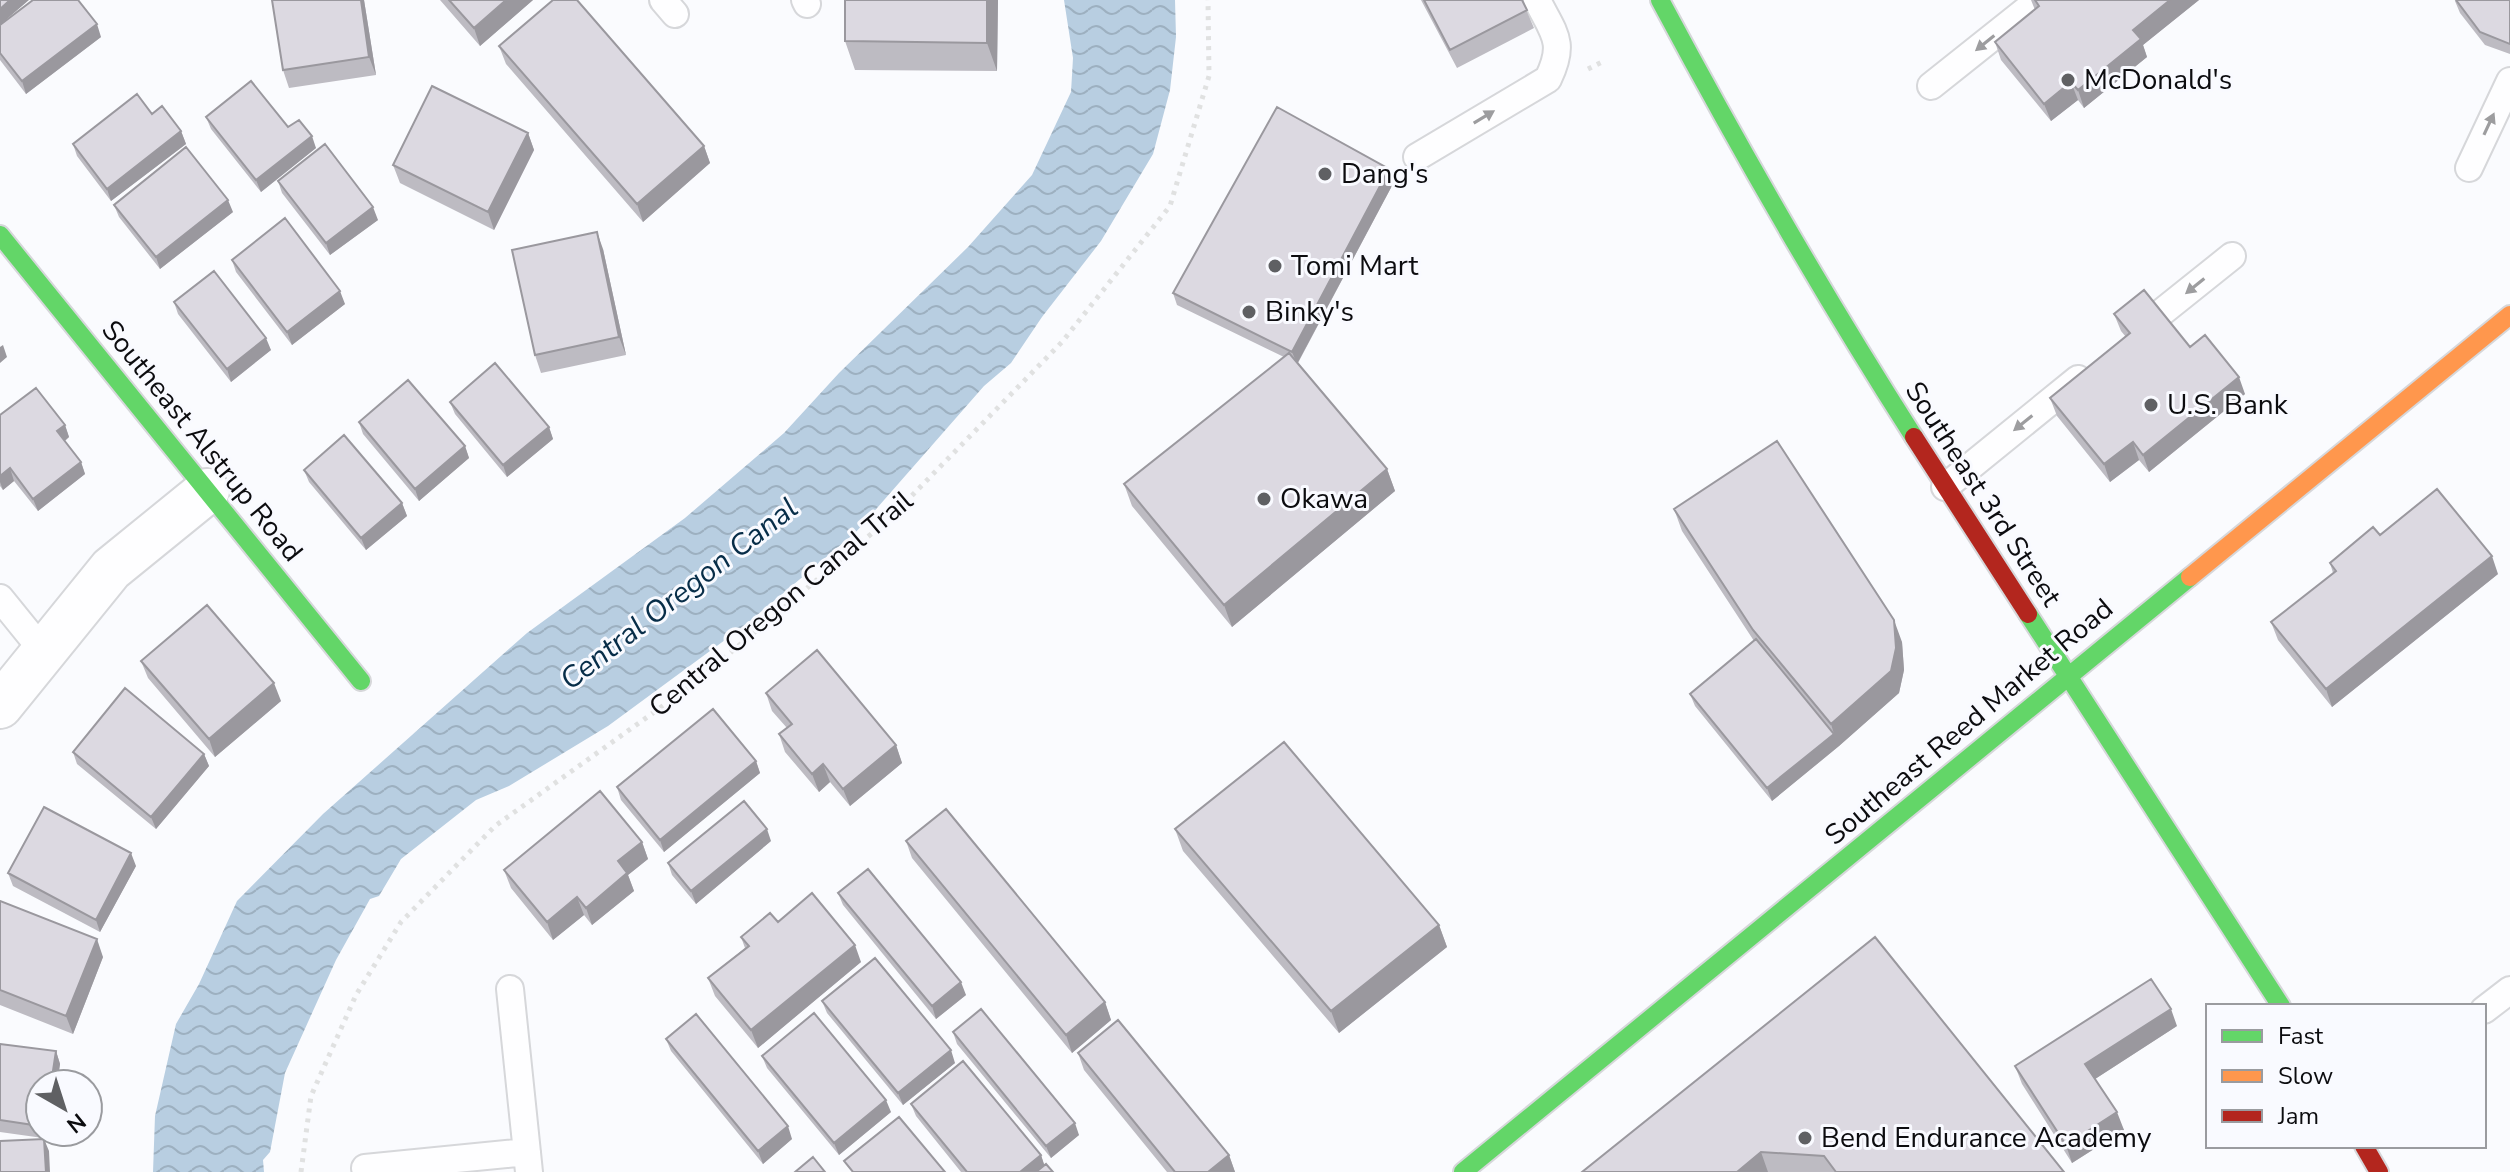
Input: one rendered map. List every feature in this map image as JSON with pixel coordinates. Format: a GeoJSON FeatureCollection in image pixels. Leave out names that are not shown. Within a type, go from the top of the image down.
{"type":"FeatureCollection","features":[{"type":"Feature","properties":{"kind":"main road","name":"Southeast 3rd Street"},"geometry":{"type":"LineString","coordinates":[[1660,0],[1705,84],[1875,376],[2280,1004]]}},
{"type":"Feature","properties":{"kind":"main road","name":"Southeast Alstrup Road"},"geometry":{"type":"LineString","coordinates":[[0,235],[361,681]]}},
{"type":"Feature","properties":{"kind":"main road","name":"Southeast Reed Market Road"},"geometry":{"type":"LineString","coordinates":[[1463,1172],[2510,315]]}},
{"type":"Feature","properties":{"kind":"main road"},"geometry":{"type":"LineString","coordinates":[[2365,1148],[2379,1172]]}},
{"type":"Feature","properties":{"kind":"street"},"geometry":{"type":"LineString","coordinates":[[0,706],[111,569],[207,491]]}},
{"type":"Feature","properties":{"kind":"lane"},"geometry":{"type":"LineString","coordinates":[[1417,157],[1548,79],[1557,60],[1558,43],[1537,0]]}},
{"type":"Feature","properties":{"kind":"lane"},"geometry":{"type":"LineString","coordinates":[[1931,86],[2039,0]]}},
{"type":"Feature","properties":{"kind":"lane"},"geometry":{"type":"LineString","coordinates":[[2469,168],[2510,81]]}},
{"type":"Feature","properties":{"kind":"lane"},"geometry":{"type":"LineString","coordinates":[[2157,316],[2232,256]]}},
{"type":"Feature","properties":{"kind":"lane"},"geometry":{"type":"LineString","coordinates":[[1945,487],[2091,369]]}},
{"type":"Feature","properties":{"kind":"lane"},"geometry":{"type":"LineString","coordinates":[[0,598],[43,651]]}},
{"type":"Feature","properties":{"kind":"lane"},"geometry":{"type":"LineString","coordinates":[[365,1168],[528,1162],[510,989]]}},
{"type":"Feature","properties":{"kind":"lane"},"geometry":{"type":"LineString","coordinates":[[2486,1008],[2510,990]]}},
{"type":"Feature","properties":{"kind":"path","name":"Central Oregon Canal Trail"},"geometry":{"type":"LineString","coordinates":[[301,1172],[311,1096],[356,995],[401,922],[495,826],[692,685],[889,519],[1062,342],[1170,206],[1209,76],[1208,0]]}},
{"type":"Feature","properties":{"kind":"water","name":"Central Oregon Canal"},"geometry":{"type":"Polygon","coordinates":[[[1064,0],[1175,0],[1176,37],[1170,90],[1153,154],[1101,241],[1011,363],[984,386],[856,532],[744,626],[608,726],[509,786],[476,800],[401,859],[379,896],[370,899],[336,960],[285,1073],[270,1152],[263,1160],[264,1172],[153,1172],[155,1116],[176,1024],[199,984],[237,901],[323,814],[527,633],[685,518],[784,433],[839,373],[968,247],[1032,175],[1071,92],[1073,58],[1064,0]]]}},
{"type":"Feature","properties":{"kind":"building"},"geometry":{"type":"Polygon","coordinates":[[[0,0],[10,0],[0,9],[0,0]]]}},
{"type":"Feature","properties":{"kind":"building"},"geometry":{"type":"Polygon","coordinates":[[[33,0],[78,0],[97,24],[22,81],[0,53],[0,25],[33,0]]]}},
{"type":"Feature","properties":{"kind":"building"},"geometry":{"type":"Polygon","coordinates":[[[272,0],[361,0],[369,57],[283,70],[272,0]]]}},
{"type":"Feature","properties":{"kind":"building"},"geometry":{"type":"Polygon","coordinates":[[[449,0],[506,0],[474,28],[449,0]]]}},
{"type":"Feature","properties":{"kind":"building"},"geometry":{"type":"Polygon","coordinates":[[[553,0],[577,0],[704,146],[637,204],[499,46],[553,0]]]}},
{"type":"Feature","properties":{"kind":"building"},"geometry":{"type":"Polygon","coordinates":[[[845,0],[987,0],[987,43],[845,41],[845,0]]]}},
{"type":"Feature","properties":{"kind":"building"},"geometry":{"type":"Polygon","coordinates":[[[1424,0],[1522,0],[1527,10],[1450,50],[1424,0]]]}},
{"type":"Feature","properties":{"kind":"building","name":"McDonald's"},"geometry":{"type":"Polygon","coordinates":[[[2035,0],[2170,0],[2133,30],[2141,39],[2078,90],[2071,82],[2044,104],[1995,42],[2039,6],[2035,0]]]}},
{"type":"Feature","properties":{"kind":"building"},"geometry":{"type":"Polygon","coordinates":[[[2456,0],[2510,0],[2510,44],[2480,32],[2456,0]]]}},
{"type":"Feature","properties":{"kind":"building"},"geometry":{"type":"Polygon","coordinates":[[[251,81],[288,127],[299,120],[312,136],[256,180],[206,117],[251,81]]]}},
{"type":"Feature","properties":{"kind":"building"},"geometry":{"type":"Polygon","coordinates":[[[432,86],[528,133],[488,212],[393,165],[432,86]]]}},
{"type":"Feature","properties":{"kind":"building"},"geometry":{"type":"Polygon","coordinates":[[[137,94],[152,114],[162,106],[181,131],[107,189],[73,144],[137,94]]]}},
{"type":"Feature","properties":{"kind":"building"},"geometry":{"type":"Polygon","coordinates":[[[1277,107],[1389,169],[1292,352],[1173,293],[1277,107]]]}},
{"type":"Feature","properties":{"kind":"building"},"geometry":{"type":"Polygon","coordinates":[[[325,144],[373,207],[326,243],[278,181],[325,144]]]}},
{"type":"Feature","properties":{"kind":"building"},"geometry":{"type":"Polygon","coordinates":[[[186,147],[228,200],[156,257],[114,205],[186,147]]]}},
{"type":"Feature","properties":{"kind":"building"},"geometry":{"type":"Polygon","coordinates":[[[285,218],[340,291],[287,332],[232,260],[285,218]]]}},
{"type":"Feature","properties":{"kind":"building"},"geometry":{"type":"Polygon","coordinates":[[[597,232],[619,337],[535,355],[512,250],[597,232]]]}},
{"type":"Feature","properties":{"kind":"building"},"geometry":{"type":"Polygon","coordinates":[[[214,271],[266,338],[227,369],[174,302],[214,271]]]}},
{"type":"Feature","properties":{"kind":"building","name":"U.S. Bank"},"geometry":{"type":"Polygon","coordinates":[[[2144,290],[2190,347],[2205,335],[2239,377],[2143,455],[2133,442],[2104,464],[2050,398],[2130,333],[2114,314],[2144,290]]]}},
{"type":"Feature","properties":{"kind":"building","name":"Okawa"},"geometry":{"type":"Polygon","coordinates":[[[1289,353],[1387,469],[1224,605],[1124,484],[1289,353]]]}},
{"type":"Feature","properties":{"kind":"building"},"geometry":{"type":"Polygon","coordinates":[[[495,363],[549,427],[503,465],[450,402],[495,363]]]}},
{"type":"Feature","properties":{"kind":"building"},"geometry":{"type":"Polygon","coordinates":[[[408,380],[465,446],[415,489],[359,422],[408,380]]]}},
{"type":"Feature","properties":{"kind":"building"},"geometry":{"type":"Polygon","coordinates":[[[36,388],[65,425],[57,431],[81,462],[33,499],[10,468],[0,476],[0,415],[36,388]]]}},
{"type":"Feature","properties":{"kind":"building"},"geometry":{"type":"Polygon","coordinates":[[[344,435],[402,503],[361,538],[304,470],[344,435]]]}},
{"type":"Feature","properties":{"kind":"building"},"geometry":{"type":"Polygon","coordinates":[[[1777,441],[1894,620],[1896,648],[1891,671],[1831,724],[1753,630],[1674,509],[1777,441]]]}},
{"type":"Feature","properties":{"kind":"building"},"geometry":{"type":"Polygon","coordinates":[[[2437,489],[2492,556],[2326,689],[2271,622],[2336,571],[2330,563],[2373,527],[2380,535],[2437,489]]]}},
{"type":"Feature","properties":{"kind":"building"},"geometry":{"type":"Polygon","coordinates":[[[207,605],[274,683],[209,739],[141,661],[207,605]]]}},
{"type":"Feature","properties":{"kind":"building"},"geometry":{"type":"Polygon","coordinates":[[[1756,639],[1834,734],[1767,788],[1690,694],[1756,639]]]}},
{"type":"Feature","properties":{"kind":"building"},"geometry":{"type":"Polygon","coordinates":[[[817,650],[896,745],[843,789],[823,764],[812,774],[779,734],[792,724],[766,693],[817,650]]]}},
{"type":"Feature","properties":{"kind":"building"},"geometry":{"type":"Polygon","coordinates":[[[125,688],[204,754],[151,817],[73,752],[125,688]]]}},
{"type":"Feature","properties":{"kind":"building"},"geometry":{"type":"Polygon","coordinates":[[[713,709],[756,761],[660,840],[617,787],[713,709]]]}},
{"type":"Feature","properties":{"kind":"building"},"geometry":{"type":"Polygon","coordinates":[[[1284,742],[1439,925],[1331,1011],[1175,829],[1284,742]]]}},
{"type":"Feature","properties":{"kind":"building"},"geometry":{"type":"Polygon","coordinates":[[[600,791],[642,842],[618,861],[627,873],[586,908],[577,897],[547,922],[504,870],[600,791]]]}},
{"type":"Feature","properties":{"kind":"building"},"geometry":{"type":"Polygon","coordinates":[[[744,801],[767,829],[691,891],[668,863],[744,801]]]}},
{"type":"Feature","properties":{"kind":"building"},"geometry":{"type":"Polygon","coordinates":[[[44,807],[131,853],[96,920],[8,873],[44,807]]]}},
{"type":"Feature","properties":{"kind":"building"},"geometry":{"type":"Polygon","coordinates":[[[946,809],[1105,1002],[1066,1035],[906,841],[946,809]]]}},
{"type":"Feature","properties":{"kind":"building"},"geometry":{"type":"Polygon","coordinates":[[[868,869],[961,982],[932,1006],[838,893],[868,869]]]}},
{"type":"Feature","properties":{"kind":"building"},"geometry":{"type":"Polygon","coordinates":[[[812,893],[855,945],[751,1030],[708,978],[749,946],[741,937],[770,913],[778,922],[812,893]]]}},
{"type":"Feature","properties":{"kind":"building"},"geometry":{"type":"Polygon","coordinates":[[[0,901],[97,939],[66,1016],[0,990],[0,901]]]}},
{"type":"Feature","properties":{"kind":"building"},"geometry":{"type":"Polygon","coordinates":[[[1875,937],[2064,1172],[1836,1172],[1824,1156],[1761,1152],[1737,1172],[1582,1172],[1875,937]]]}},
{"type":"Feature","properties":{"kind":"building"},"geometry":{"type":"Polygon","coordinates":[[[875,958],[951,1050],[898,1093],[822,1001],[875,958]]]}},
{"type":"Feature","properties":{"kind":"building"},"geometry":{"type":"Polygon","coordinates":[[[2151,979],[2171,1009],[2085,1064],[2117,1112],[2066,1145],[2015,1066],[2151,979]]]}},
{"type":"Feature","properties":{"kind":"building"},"geometry":{"type":"Polygon","coordinates":[[[981,1009],[1075,1123],[1046,1146],[953,1032],[981,1009]]]}},
{"type":"Feature","properties":{"kind":"building"},"geometry":{"type":"Polygon","coordinates":[[[814,1013],[886,1100],[834,1143],[762,1056],[814,1013]]]}},
{"type":"Feature","properties":{"kind":"building"},"geometry":{"type":"Polygon","coordinates":[[[696,1014],[788,1126],[758,1151],[666,1039],[696,1014]]]}},
{"type":"Feature","properties":{"kind":"building"},"geometry":{"type":"Polygon","coordinates":[[[1118,1020],[1229,1155],[1208,1172],[1175,1172],[1078,1053],[1118,1020]]]}},
{"type":"Feature","properties":{"kind":"building"},"geometry":{"type":"Polygon","coordinates":[[[0,1044],[56,1051],[53,1068],[24,1068],[24,1124],[0,1120],[0,1044]]]}},
{"type":"Feature","properties":{"kind":"building"},"geometry":{"type":"Polygon","coordinates":[[[963,1061],[1041,1155],[1020,1172],[967,1172],[911,1104],[963,1061]]]}},
{"type":"Feature","properties":{"kind":"building"},"geometry":{"type":"Polygon","coordinates":[[[899,1117],[945,1172],[853,1172],[844,1161],[899,1117]]]}},
{"type":"Feature","properties":{"kind":"building"},"geometry":{"type":"Polygon","coordinates":[[[24,1140],[24,1148],[45,1148],[46,1172],[0,1172],[0,1141],[24,1140]]]}},
{"type":"Feature","properties":{"kind":"building"},"geometry":{"type":"Polygon","coordinates":[[[813,1157],[825,1172],[795,1172],[813,1157]]]}},
{"type":"Feature","properties":{"kind":"building"},"geometry":{"type":"Polygon","coordinates":[[[1046,1164],[1053,1172],[1036,1172],[1046,1164]]]}},
{"type":"Feature","properties":{"kind":"traffic: fast"},"geometry":{"type":"LineString","coordinates":[[1660,0],[1783,221],[1914,437]]}},
{"type":"Feature","properties":{"kind":"traffic: fast"},"geometry":{"type":"LineString","coordinates":[[0,235],[361,681]]}},
{"type":"Feature","properties":{"kind":"traffic: fast"},"geometry":{"type":"LineString","coordinates":[[1463,1172],[2190,577]]}},
{"type":"Feature","properties":{"kind":"traffic: fast"},"geometry":{"type":"LineString","coordinates":[[2028,614],[2280,1004]]}},
{"type":"Feature","properties":{"kind":"traffic: slow"},"geometry":{"type":"LineString","coordinates":[[2190,577],[2510,315]]}},
{"type":"Feature","properties":{"kind":"traffic: jam"},"geometry":{"type":"LineString","coordinates":[[1914,437],[2028,614]]}},
{"type":"Feature","properties":{"kind":"traffic: jam"},"geometry":{"type":"LineString","coordinates":[[2365,1148],[2379,1172]]}},
{"type":"Feature","properties":{"kind":"place","name":"McDonald's"},"geometry":{"type":"Point","coordinates":[2068,80]}},
{"type":"Feature","properties":{"kind":"place","name":"Dang's"},"geometry":{"type":"Point","coordinates":[1325,174]}},
{"type":"Feature","properties":{"kind":"place","name":"Tomi Mart"},"geometry":{"type":"Point","coordinates":[1275,266]}},
{"type":"Feature","properties":{"kind":"place","name":"Binky's"},"geometry":{"type":"Point","coordinates":[1249,312]}},
{"type":"Feature","properties":{"kind":"place","name":"U.S. Bank"},"geometry":{"type":"Point","coordinates":[2151,405]}},
{"type":"Feature","properties":{"kind":"place","name":"Okawa"},"geometry":{"type":"Point","coordinates":[1264,499]}},
{"type":"Feature","properties":{"kind":"place","name":"Bend Endurance Academy"},"geometry":{"type":"Point","coordinates":[1805,1138]}}]}
